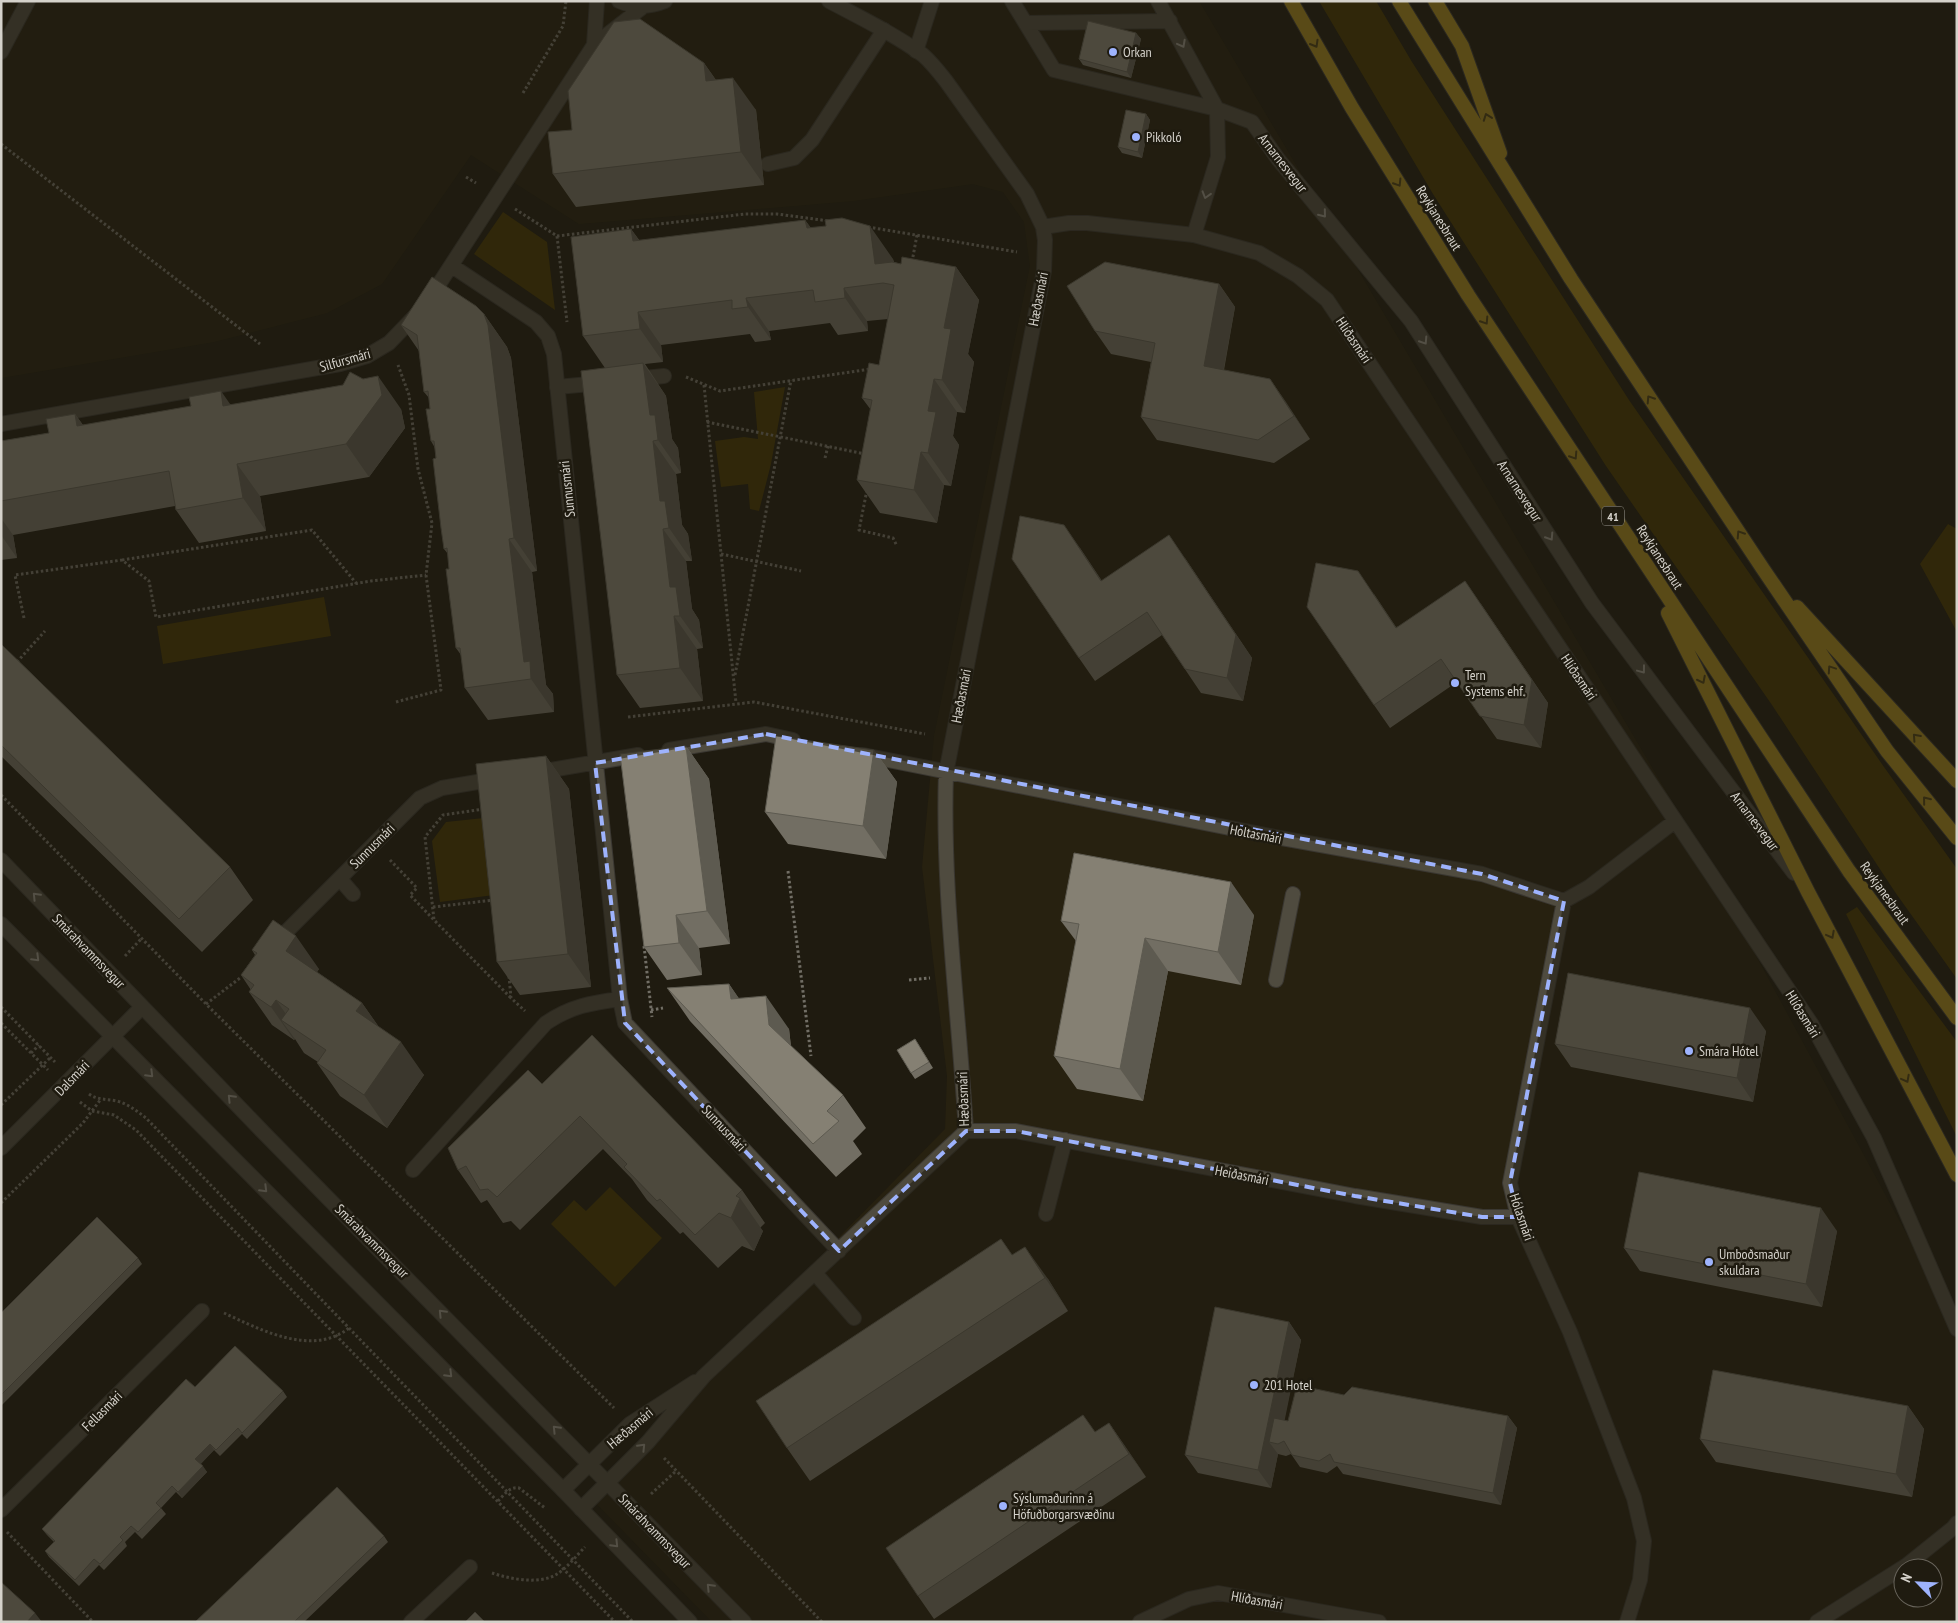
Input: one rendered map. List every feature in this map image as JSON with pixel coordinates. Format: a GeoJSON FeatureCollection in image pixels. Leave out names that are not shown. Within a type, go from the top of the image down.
{"type":"FeatureCollection","features":[{"type":"Feature","properties":{"kind":"highway","name":"Reykjanesbraut"},"geometry":{"type":"LineString","coordinates":[[1291,1],[1352,108],[1468,295],[1849,871],[1957,1018]]}},
{"type":"Feature","properties":{"kind":"highway"},"geometry":{"type":"LineString","coordinates":[[1399,1],[1571,278],[1763,569],[1887,751],[1957,838]]}},
{"type":"Feature","properties":{"kind":"highway"},"geometry":{"type":"LineString","coordinates":[[1435,1],[1462,46],[1510,180]]}},
{"type":"Feature","properties":{"kind":"highway"},"geometry":{"type":"LineString","coordinates":[[1641,558],[1808,892],[1957,1175]]}},
{"type":"Feature","properties":{"kind":"highway"},"geometry":{"type":"LineString","coordinates":[[1763,569],[1957,781]]}},
{"type":"Feature","properties":{"kind":"street"},"geometry":{"type":"LineString","coordinates":[[1,52],[28,1]]}},
{"type":"Feature","properties":{"kind":"street","name":"Silfursmári"},"geometry":{"type":"LineString","coordinates":[[594,45],[597,1]]}},
{"type":"Feature","properties":{"kind":"street"},"geometry":{"type":"LineString","coordinates":[[620,1],[627,5],[644,6],[665,1]]}},
{"type":"Feature","properties":{"kind":"street","name":"Hæðasmári"},"geometry":{"type":"LineString","coordinates":[[582,1509],[673,1415],[704,1376],[966,1131],[948,869],[945,807],[946,773],[1044,271],[1045,240],[1043,227],[1027,194],[946,81],[924,56],[884,30],[829,1]]}},
{"type":"Feature","properties":{"kind":"street"},"geometry":{"type":"LineString","coordinates":[[916,51],[932,1]]}},
{"type":"Feature","properties":{"kind":"street","name":"Arnarnesvegur"},"geometry":{"type":"LineString","coordinates":[[1012,1],[1054,70],[1217,109],[1252,122],[1278,159],[1411,321],[1592,603],[1808,892]]}},
{"type":"Feature","properties":{"kind":"street"},"geometry":{"type":"LineString","coordinates":[[1158,1],[1217,109],[1218,157],[1194,236]]}},
{"type":"Feature","properties":{"kind":"street","name":"Silfursmári"},"geometry":{"type":"LineString","coordinates":[[1,424],[340,364],[367,356],[389,343],[436,291],[594,45],[644,6]]}},
{"type":"Feature","properties":{"kind":"street"},"geometry":{"type":"LineString","coordinates":[[1026,23],[1170,21]]}},
{"type":"Feature","properties":{"kind":"street"},"geometry":{"type":"LineString","coordinates":[[768,164],[794,158],[812,140],[884,30]]}},
{"type":"Feature","properties":{"kind":"street","name":"Hlíðasmári"},"geometry":{"type":"LineString","coordinates":[[1043,227],[1069,223],[1087,223],[1194,236],[1259,253],[1298,276],[1326,300],[1812,1025],[1870,1129],[1957,1329]]}},
{"type":"Feature","properties":{"kind":"street","name":"Sunnusmári"},"geometry":{"type":"LineString","coordinates":[[452,266],[528,316],[542,328],[548,336],[554,354],[620,999],[625,1023],[839,1251]]}},
{"type":"Feature","properties":{"kind":"street"},"geometry":{"type":"LineString","coordinates":[[557,387],[664,376]]}},
{"type":"Feature","properties":{"kind":"street"},"geometry":{"type":"LineString","coordinates":[[526,774],[766,734],[804,743]]}},
{"type":"Feature","properties":{"kind":"street"},"geometry":{"type":"LineString","coordinates":[[852,753],[946,773]]}},
{"type":"Feature","properties":{"kind":"street","name":"Holtasmári"},"geometry":{"type":"LineString","coordinates":[[946,773],[1275,837],[1482,874],[1564,901]]}},
{"type":"Feature","properties":{"kind":"street","name":"Sunnusmári"},"geometry":{"type":"LineString","coordinates":[[240,978],[420,798],[442,788],[508,777]]}},
{"type":"Feature","properties":{"kind":"street"},"geometry":{"type":"LineString","coordinates":[[1564,901],[1588,887],[1675,821]]}},
{"type":"Feature","properties":{"kind":"street","name":"Smárahvammsvegur"},"geometry":{"type":"LineString","coordinates":[[1,860],[142,1007],[744,1622]]}},
{"type":"Feature","properties":{"kind":"street"},"geometry":{"type":"LineString","coordinates":[[340,879],[353,894]]}},
{"type":"Feature","properties":{"kind":"street"},"geometry":{"type":"LineString","coordinates":[[1276,980],[1293,894]]}},
{"type":"Feature","properties":{"kind":"street","name":"Hólasmári"},"geometry":{"type":"LineString","coordinates":[[1564,901],[1510,1183],[1518,1217],[1570,1332],[1634,1498],[1644,1540],[1640,1580],[1627,1622]]}},
{"type":"Feature","properties":{"kind":"street"},"geometry":{"type":"LineString","coordinates":[[1,924],[582,1509],[690,1622]]}},
{"type":"Feature","properties":{"kind":"street"},"geometry":{"type":"LineString","coordinates":[[413,1170],[542,1027],[560,1013],[581,1005],[620,999]]}},
{"type":"Feature","properties":{"kind":"street","name":"Dalsmári"},"geometry":{"type":"LineString","coordinates":[[1,1148],[142,1007]]}},
{"type":"Feature","properties":{"kind":"street","name":"Heiðasmári"},"geometry":{"type":"LineString","coordinates":[[966,1131],[1016,1131],[1374,1200],[1482,1217],[1518,1217]]}},
{"type":"Feature","properties":{"kind":"street"},"geometry":{"type":"LineString","coordinates":[[1046,1214],[1065,1140]]}},
{"type":"Feature","properties":{"kind":"street"},"geometry":{"type":"LineString","coordinates":[[815,1273],[854,1318]]}},
{"type":"Feature","properties":{"kind":"street","name":"Fellasmári"},"geometry":{"type":"LineString","coordinates":[[1,1510],[202,1311]]}},
{"type":"Feature","properties":{"kind":"street","name":"Hæðasmári"},"geometry":{"type":"LineString","coordinates":[[563,1490],[630,1424],[704,1376]]}},
{"type":"Feature","properties":{"kind":"street"},"geometry":{"type":"LineString","coordinates":[[1817,1622],[1907,1565],[1957,1523]]}},
{"type":"Feature","properties":{"kind":"street"},"geometry":{"type":"LineString","coordinates":[[411,1622],[470,1567]]}},
{"type":"Feature","properties":{"kind":"street","name":"Hlíðasmári"},"geometry":{"type":"LineString","coordinates":[[1140,1622],[1189,1599],[1218,1593],[1379,1622]]}},
{"type":"Feature","properties":{"kind":"path"},"geometry":{"type":"LineString","coordinates":[[523,93],[563,26],[566,1]]}},
{"type":"Feature","properties":{"kind":"path"},"geometry":{"type":"LineString","coordinates":[[1,144],[260,344]]}},
{"type":"Feature","properties":{"kind":"path"},"geometry":{"type":"LineString","coordinates":[[557,236],[745,214],[777,214],[835,222]]}},
{"type":"Feature","properties":{"kind":"path"},"geometry":{"type":"LineString","coordinates":[[862,226],[1017,252]]}},
{"type":"Feature","properties":{"kind":"path"},"geometry":{"type":"LineString","coordinates":[[910,270],[917,235]]}},
{"type":"Feature","properties":{"kind":"path"},"geometry":{"type":"LineString","coordinates":[[389,343],[409,395],[418,469],[432,523],[426,575],[441,690],[396,702]]}},
{"type":"Feature","properties":{"kind":"path"},"geometry":{"type":"LineString","coordinates":[[683,376],[720,391],[873,368]]}},
{"type":"Feature","properties":{"kind":"path"},"geometry":{"type":"LineString","coordinates":[[734,681],[791,380]]}},
{"type":"Feature","properties":{"kind":"path"},"geometry":{"type":"LineString","coordinates":[[704,384],[736,703]]}},
{"type":"Feature","properties":{"kind":"path"},"geometry":{"type":"LineString","coordinates":[[707,422],[873,455]]}},
{"type":"Feature","properties":{"kind":"path"},"geometry":{"type":"LineString","coordinates":[[826,458],[828,446]]}},
{"type":"Feature","properties":{"kind":"path"},"geometry":{"type":"LineString","coordinates":[[868,483],[859,530],[893,538],[897,546]]}},
{"type":"Feature","properties":{"kind":"path"},"geometry":{"type":"LineString","coordinates":[[24,618],[15,575],[312,530],[356,583]]}},
{"type":"Feature","properties":{"kind":"path"},"geometry":{"type":"LineString","coordinates":[[721,554],[801,571]]}},
{"type":"Feature","properties":{"kind":"path"},"geometry":{"type":"LineString","coordinates":[[122,560],[149,581],[156,618],[356,583],[426,575]]}},
{"type":"Feature","properties":{"kind":"path"},"geometry":{"type":"LineString","coordinates":[[11,669],[45,630]]}},
{"type":"Feature","properties":{"kind":"path"},"geometry":{"type":"LineString","coordinates":[[1,795],[206,1004],[615,1409]]}},
{"type":"Feature","properties":{"kind":"path"},"geometry":{"type":"LineString","coordinates":[[434,920],[424,837],[443,815],[490,808]]}},
{"type":"Feature","properties":{"kind":"path"},"geometry":{"type":"LineString","coordinates":[[395,865],[417,888],[410,895],[542,1027]]}},
{"type":"Feature","properties":{"kind":"path"},"geometry":{"type":"LineString","coordinates":[[788,871],[811,1056]]}},
{"type":"Feature","properties":{"kind":"path"},"geometry":{"type":"LineString","coordinates":[[433,908],[500,900]]}},
{"type":"Feature","properties":{"kind":"path"},"geometry":{"type":"LineString","coordinates":[[508,968],[512,998]]}},
{"type":"Feature","properties":{"kind":"path"},"geometry":{"type":"LineString","coordinates":[[206,1004],[240,978]]}},
{"type":"Feature","properties":{"kind":"path"},"geometry":{"type":"LineString","coordinates":[[909,980],[930,978]]}},
{"type":"Feature","properties":{"kind":"path"},"geometry":{"type":"LineString","coordinates":[[649,985],[652,1010]]}},
{"type":"Feature","properties":{"kind":"path"},"geometry":{"type":"LineString","coordinates":[[1,1007],[60,1067]]}},
{"type":"Feature","properties":{"kind":"path"},"geometry":{"type":"LineString","coordinates":[[645,1010],[663,1008]]}},
{"type":"Feature","properties":{"kind":"path"},"geometry":{"type":"LineString","coordinates":[[1,1023],[54,1075]]}},
{"type":"Feature","properties":{"kind":"path"},"geometry":{"type":"LineString","coordinates":[[31,1053],[39,1045]]}},
{"type":"Feature","properties":{"kind":"path"},"geometry":{"type":"LineString","coordinates":[[1,1105],[51,1057]]}},
{"type":"Feature","properties":{"kind":"path"},"geometry":{"type":"LineString","coordinates":[[84,1090],[91,1096],[118,1101],[133,1108],[146,1118],[633,1622]]}},
{"type":"Feature","properties":{"kind":"path"},"geometry":{"type":"LineString","coordinates":[[75,1097],[92,1111],[114,1115],[136,1130],[615,1622]]}},
{"type":"Feature","properties":{"kind":"path"},"geometry":{"type":"LineString","coordinates":[[1,1203],[83,1123],[101,1099]]}},
{"type":"Feature","properties":{"kind":"path"},"geometry":{"type":"LineString","coordinates":[[202,1311],[218,1310],[264,1332],[295,1339],[323,1341],[338,1336],[349,1328]]}},
{"type":"Feature","properties":{"kind":"path"},"geometry":{"type":"LineString","coordinates":[[660,1454],[822,1622]]}},
{"type":"Feature","properties":{"kind":"path"},"geometry":{"type":"LineString","coordinates":[[647,1498],[676,1470]]}},
{"type":"Feature","properties":{"kind":"path"},"geometry":{"type":"LineString","coordinates":[[498,1501],[511,1488],[519,1488],[550,1512]]}},
{"type":"Feature","properties":{"kind":"path"},"geometry":{"type":"LineString","coordinates":[[1,1526],[92,1622]]}},
{"type":"Feature","properties":{"kind":"path"},"geometry":{"type":"LineString","coordinates":[[470,1567],[513,1580],[540,1579],[557,1575],[588,1545],[583,1540]]}},
{"type":"Feature","properties":{"kind":"highlighted area"},"geometry":{"type":"Polygon","coordinates":[[[766,734],[1482,874],[1564,901],[1510,1183],[1518,1217],[1482,1217],[1355,1196],[1016,1131],[966,1131],[839,1251],[625,1023],[595,763],[766,734]]]}},
{"type":"Feature","properties":{"kind":"shaded area"},"geometry":{"type":"Polygon","coordinates":[[[1,1],[1199,1],[1676,808],[1953,1320],[1957,1330],[1957,1622],[712,1622],[587,1494],[945,1129],[947,1076],[922,867],[934,736],[1030,266],[1024,222],[1003,192],[973,184],[853,201],[579,224],[471,155],[382,284],[327,313],[214,342],[1,378],[1,1]]]}},
{"type":"Feature","properties":{"kind":"shaded area"},"geometry":{"type":"Polygon","coordinates":[[[1319,1],[1376,1],[1412,62],[1629,400],[1957,869],[1957,979],[1895,892],[1772,705],[1606,466],[1433,194],[1319,1]]]}},
{"type":"Feature","properties":{"kind":"shaded area"},"geometry":{"type":"Polygon","coordinates":[[[503,212],[547,242],[555,310],[474,254],[503,212]]]}},
{"type":"Feature","properties":{"kind":"shaded area"},"geometry":{"type":"Polygon","coordinates":[[[785,387],[771,464],[759,511],[750,509],[748,484],[721,487],[715,441],[744,437],[758,439],[754,392],[785,387]]]}},
{"type":"Feature","properties":{"kind":"shaded area"},"geometry":{"type":"Polygon","coordinates":[[[1948,524],[1957,529],[1957,632],[1920,564],[1948,524]]]}},
{"type":"Feature","properties":{"kind":"shaded area"},"geometry":{"type":"Polygon","coordinates":[[[324,597],[331,636],[163,664],[157,626],[324,597]]]}},
{"type":"Feature","properties":{"kind":"shaded area"},"geometry":{"type":"Polygon","coordinates":[[[484,818],[494,895],[440,902],[432,841],[446,822],[484,818]]]}},
{"type":"Feature","properties":{"kind":"shaded area"},"geometry":{"type":"Polygon","coordinates":[[[1857,907],[1957,1042],[1957,1137],[1846,914],[1857,907]]]}},
{"type":"Feature","properties":{"kind":"shaded area"},"geometry":{"type":"Polygon","coordinates":[[[610,1187],[662,1238],[615,1287],[551,1224],[574,1200],[586,1211],[610,1187]]]}},
{"type":"Feature","properties":{"kind":"building"},"geometry":{"type":"Polygon","coordinates":[[[640,19],[704,63],[706,81],[733,78],[741,152],[553,174],[548,132],[572,130],[568,91],[614,22],[640,19]]]}},
{"type":"Feature","properties":{"kind":"building"},"geometry":{"type":"Polygon","coordinates":[[[1088,21],[1136,33],[1127,72],[1079,59],[1088,21]]]}},
{"type":"Feature","properties":{"kind":"building","name":"Pikkoló"},"geometry":{"type":"Polygon","coordinates":[[[1126,110],[1146,114],[1138,152],[1118,147],[1126,110]]]}},
{"type":"Feature","properties":{"kind":"building"},"geometry":{"type":"Polygon","coordinates":[[[842,218],[870,226],[875,264],[892,262],[901,264],[902,257],[956,267],[944,328],[951,329],[942,380],[934,379],[928,411],[936,412],[928,453],[921,452],[914,490],[857,480],[872,400],[862,398],[869,363],[879,365],[894,285],[883,283],[844,288],[845,298],[815,302],[813,290],[746,298],[748,307],[732,309],[732,300],[638,312],[640,329],[583,336],[571,237],[631,229],[633,241],[805,220],[807,228],[826,226],[825,220],[842,218]]]}},
{"type":"Feature","properties":{"kind":"building"},"geometry":{"type":"Polygon","coordinates":[[[1105,262],[1219,284],[1204,366],[1270,379],[1294,416],[1258,440],[1141,417],[1155,343],[1095,331],[1067,286],[1105,262]]]}},
{"type":"Feature","properties":{"kind":"building"},"geometry":{"type":"Polygon","coordinates":[[[432,277],[476,306],[484,314],[488,325],[514,538],[509,539],[524,662],[530,661],[531,679],[465,688],[460,648],[456,648],[446,569],[449,569],[447,548],[444,549],[441,528],[433,459],[436,458],[434,441],[431,441],[426,409],[430,409],[428,391],[424,392],[417,335],[401,325],[432,277]]]}},
{"type":"Feature","properties":{"kind":"building"},"geometry":{"type":"Polygon","coordinates":[[[643,363],[650,415],[655,415],[658,440],[653,441],[660,501],[665,501],[669,528],[663,529],[670,587],[676,587],[680,616],[674,616],[680,668],[617,675],[581,371],[643,363]]]}},
{"type":"Feature","properties":{"kind":"building"},"geometry":{"type":"Polygon","coordinates":[[[350,372],[363,379],[378,376],[382,395],[346,444],[237,464],[243,498],[176,510],[169,471],[1,501],[1,441],[49,433],[46,419],[75,414],[77,426],[191,406],[189,397],[221,391],[223,406],[343,385],[350,372]]]}},
{"type":"Feature","properties":{"kind":"building"},"geometry":{"type":"Polygon","coordinates":[[[1020,516],[1064,525],[1101,581],[1169,535],[1236,635],[1227,678],[1185,669],[1147,612],[1079,658],[1012,559],[1020,516]]]}},
{"type":"Feature","properties":{"kind":"building"},"geometry":{"type":"Polygon","coordinates":[[[1316,563],[1358,571],[1396,628],[1465,581],[1532,680],[1524,725],[1480,716],[1441,659],[1374,705],[1307,607],[1316,563]]]}},
{"type":"Feature","properties":{"kind":"building"},"geometry":{"type":"Polygon","coordinates":[[[1,644],[230,867],[179,919],[1,745],[1,644]]]}},
{"type":"Feature","properties":{"kind":"building"},"geometry":{"type":"Polygon","coordinates":[[[776,736],[874,750],[863,826],[765,812],[776,736]]]}},
{"type":"Feature","properties":{"kind":"building"},"geometry":{"type":"Polygon","coordinates":[[[686,746],[707,911],[676,915],[679,943],[644,947],[620,754],[686,746]]]}},
{"type":"Feature","properties":{"kind":"building"},"geometry":{"type":"Polygon","coordinates":[[[546,756],[568,954],[497,962],[476,764],[546,756]]]}},
{"type":"Feature","properties":{"kind":"building"},"geometry":{"type":"Polygon","coordinates":[[[1074,853],[1231,882],[1218,952],[1145,938],[1120,1069],[1054,1056],[1079,924],[1061,921],[1074,853]]]}},
{"type":"Feature","properties":{"kind":"building"},"geometry":{"type":"Polygon","coordinates":[[[273,920],[296,936],[286,951],[362,1003],[356,1011],[401,1042],[364,1095],[317,1063],[326,1050],[281,1020],[289,1009],[276,1000],[271,1007],[249,992],[254,985],[241,975],[257,953],[252,950],[273,920]]]}},
{"type":"Feature","properties":{"kind":"building"},"geometry":{"type":"Polygon","coordinates":[[[1568,973],[1750,1008],[1737,1078],[1555,1044],[1568,973]]]}},
{"type":"Feature","properties":{"kind":"building"},"geometry":{"type":"Polygon","coordinates":[[[729,984],[731,999],[766,996],[769,1025],[843,1095],[827,1111],[839,1121],[813,1144],[667,988],[729,984]]]}},
{"type":"Feature","properties":{"kind":"building"},"geometry":{"type":"Polygon","coordinates":[[[592,1035],[742,1190],[736,1196],[740,1198],[731,1218],[719,1213],[695,1235],[660,1199],[657,1201],[624,1167],[627,1164],[580,1116],[497,1197],[488,1189],[480,1190],[466,1166],[458,1170],[448,1148],[528,1070],[542,1084],[592,1035]]]}},
{"type":"Feature","properties":{"kind":"building"},"geometry":{"type":"Polygon","coordinates":[[[915,1039],[929,1062],[911,1073],[897,1050],[915,1039]]]}},
{"type":"Feature","properties":{"kind":"building"},"geometry":{"type":"Polygon","coordinates":[[[1639,1172],[1821,1208],[1806,1284],[1624,1248],[1639,1172]]]}},
{"type":"Feature","properties":{"kind":"building"},"geometry":{"type":"Polygon","coordinates":[[[97,1217],[138,1258],[1,1395],[1,1313],[97,1217]]]}},
{"type":"Feature","properties":{"kind":"building"},"geometry":{"type":"Polygon","coordinates":[[[1001,1239],[1012,1255],[1025,1247],[1045,1278],[787,1448],[756,1401],[1001,1239]]]}},
{"type":"Feature","properties":{"kind":"building","name":"201 Hotel"},"geometry":{"type":"Polygon","coordinates":[[[1215,1307],[1289,1322],[1258,1470],[1185,1455],[1215,1307]]]}},
{"type":"Feature","properties":{"kind":"building"},"geometry":{"type":"Polygon","coordinates":[[[235,1346],[283,1391],[242,1433],[238,1428],[216,1450],[210,1444],[195,1459],[203,1466],[178,1492],[172,1486],[156,1503],[161,1508],[138,1532],[131,1526],[120,1537],[123,1540],[100,1564],[94,1559],[75,1580],[45,1551],[55,1541],[42,1529],[186,1379],[195,1387],[235,1346]]]}},
{"type":"Feature","properties":{"kind":"building"},"geometry":{"type":"Polygon","coordinates":[[[1713,1370],[1908,1406],[1896,1474],[1700,1439],[1713,1370]]]}},
{"type":"Feature","properties":{"kind":"building"},"geometry":{"type":"Polygon","coordinates":[[[1297,1385],[1344,1395],[1352,1387],[1508,1416],[1493,1493],[1334,1462],[1330,1454],[1319,1461],[1292,1455],[1284,1441],[1278,1444],[1269,1442],[1274,1418],[1288,1421],[1297,1385]]]}},
{"type":"Feature","properties":{"kind":"building"},"geometry":{"type":"Polygon","coordinates":[[[1083,1415],[1095,1432],[1109,1423],[1129,1454],[918,1596],[886,1548],[1083,1415]]]}},
{"type":"Feature","properties":{"kind":"building"},"geometry":{"type":"Polygon","coordinates":[[[337,1487],[384,1536],[294,1622],[195,1622],[337,1487]]]}},
{"type":"Feature","properties":{"kind":"building"},"geometry":{"type":"Polygon","coordinates":[[[1,1582],[35,1613],[27,1622],[1,1622],[1,1582]]]}},
{"type":"Feature","properties":{"kind":"building"},"geometry":{"type":"Polygon","coordinates":[[[475,1612],[485,1622],[465,1622],[475,1612]]]}},
{"type":"Feature","properties":{"kind":"place","name":"Orkan"},"geometry":{"type":"Point","coordinates":[1113,52]}},
{"type":"Feature","properties":{"kind":"place","name":"Pikkoló"},"geometry":{"type":"Point","coordinates":[1136,137]}},
{"type":"Feature","properties":{"kind":"place","name":"Tern Systems ehf."},"geometry":{"type":"Point","coordinates":[1455,683]}},
{"type":"Feature","properties":{"kind":"place","name":"Smára Hótel"},"geometry":{"type":"Point","coordinates":[1689,1051]}},
{"type":"Feature","properties":{"kind":"place","name":"Umboðsmaður skuldara"},"geometry":{"type":"Point","coordinates":[1709,1262]}},
{"type":"Feature","properties":{"kind":"place","name":"201 Hotel"},"geometry":{"type":"Point","coordinates":[1254,1385]}},
{"type":"Feature","properties":{"kind":"place","name":"Sýslumaðurinn á Höfuðborgarsvæðinu"},"geometry":{"type":"Point","coordinates":[1003,1506]}}]}
